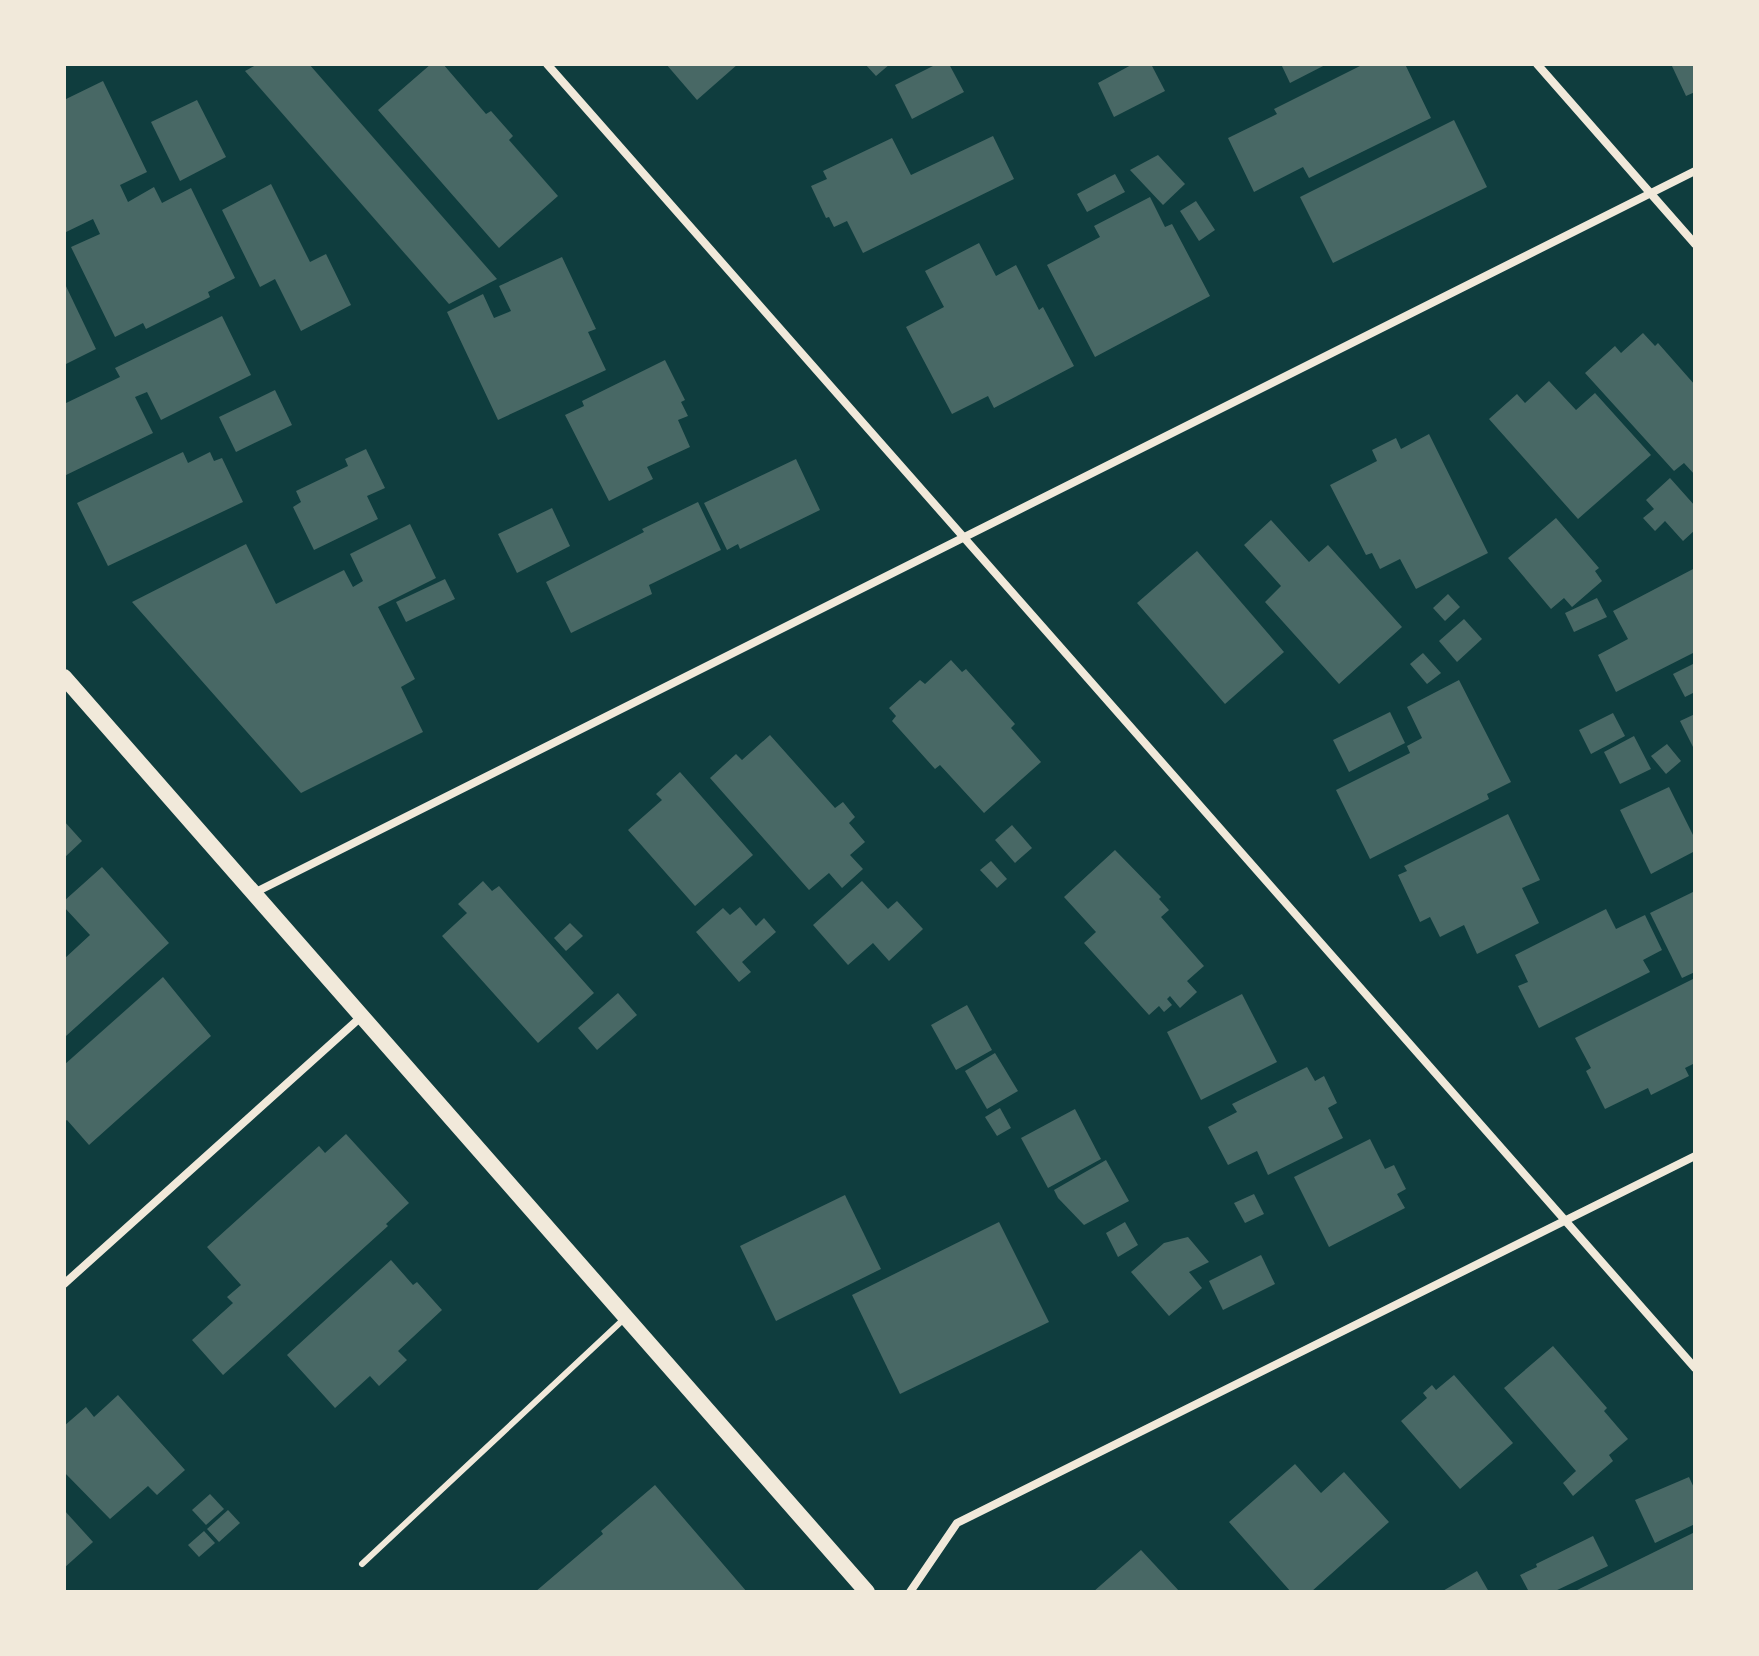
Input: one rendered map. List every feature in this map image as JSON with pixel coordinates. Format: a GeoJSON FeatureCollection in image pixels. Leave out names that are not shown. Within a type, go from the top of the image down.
{"type":"FeatureCollection","features":[{"type":"Feature","properties":{"kind":"main road"},"geometry":{"type":"LineString","coordinates":[[64,677],[867,1592]]}},
{"type":"Feature","properties":{"kind":"street"},"geometry":{"type":"LineString","coordinates":[[547,64],[1695,1368]]}},
{"type":"Feature","properties":{"kind":"street"},"geometry":{"type":"LineString","coordinates":[[1537,64],[1695,244]]}},
{"type":"Feature","properties":{"kind":"street"},"geometry":{"type":"LineString","coordinates":[[253,893],[1695,171]]}},
{"type":"Feature","properties":{"kind":"street"},"geometry":{"type":"LineString","coordinates":[[64,1284],[362,1016]]}},
{"type":"Feature","properties":{"kind":"street"},"geometry":{"type":"LineString","coordinates":[[910,1592],[957,1523],[1695,1156]]}},
{"type":"Feature","properties":{"kind":"lane"},"geometry":{"type":"LineString","coordinates":[[362,1564],[626,1317]]}},
{"type":"Feature","properties":{"kind":"building"},"geometry":{"type":"Polygon","coordinates":[[[258,64],[309,64],[497,279],[449,304],[245,71],[258,64]]]}},
{"type":"Feature","properties":{"kind":"building"},"geometry":{"type":"Polygon","coordinates":[[[431,64],[443,64],[486,114],[491,111],[513,136],[509,140],[558,196],[499,248],[378,110],[431,64]]]}},
{"type":"Feature","properties":{"kind":"building"},"geometry":{"type":"Polygon","coordinates":[[[666,64],[738,64],[697,100],[666,64]]]}},
{"type":"Feature","properties":{"kind":"building"},"geometry":{"type":"Polygon","coordinates":[[[865,64],[890,64],[876,76],[865,64]]]}},
{"type":"Feature","properties":{"kind":"building"},"geometry":{"type":"Polygon","coordinates":[[[937,64],[949,64],[964,92],[912,119],[895,85],[937,64]]]}},
{"type":"Feature","properties":{"kind":"building"},"geometry":{"type":"Polygon","coordinates":[[[1133,64],[1151,64],[1165,91],[1114,117],[1098,83],[1133,64]]]}},
{"type":"Feature","properties":{"kind":"building"},"geometry":{"type":"Polygon","coordinates":[[[1281,64],[1327,64],[1290,83],[1281,64]]]}},
{"type":"Feature","properties":{"kind":"building"},"geometry":{"type":"Polygon","coordinates":[[[1364,64],[1405,64],[1431,118],[1309,178],[1303,167],[1254,192],[1228,138],[1277,114],[1274,109],[1364,64]]]}},
{"type":"Feature","properties":{"kind":"building"},"geometry":{"type":"Polygon","coordinates":[[[1671,64],[1695,64],[1695,92],[1686,96],[1671,64]]]}},
{"type":"Feature","properties":{"kind":"building"},"geometry":{"type":"Polygon","coordinates":[[[103,81],[147,172],[120,185],[128,202],[154,187],[162,203],[191,188],[235,278],[208,292],[210,297],[146,329],[143,323],[115,337],[71,247],[100,234],[93,219],[64,233],[64,100],[103,81]]]}},
{"type":"Feature","properties":{"kind":"building"},"geometry":{"type":"Polygon","coordinates":[[[197,100],[226,157],[180,181],[151,122],[197,100]]]}},
{"type":"Feature","properties":{"kind":"building"},"geometry":{"type":"Polygon","coordinates":[[[1454,120],[1487,187],[1333,263],[1300,197],[1454,120]]]}},
{"type":"Feature","properties":{"kind":"building"},"geometry":{"type":"Polygon","coordinates":[[[993,136],[1014,179],[863,253],[847,221],[834,227],[829,217],[826,218],[811,186],[827,179],[823,171],[892,138],[911,175],[993,136]]]}},
{"type":"Feature","properties":{"kind":"building"},"geometry":{"type":"Polygon","coordinates":[[[1158,155],[1185,184],[1163,205],[1130,170],[1158,155]]]}},
{"type":"Feature","properties":{"kind":"building"},"geometry":{"type":"Polygon","coordinates":[[[1115,174],[1125,192],[1087,212],[1077,194],[1115,174]]]}},
{"type":"Feature","properties":{"kind":"building"},"geometry":{"type":"Polygon","coordinates":[[[271,184],[310,262],[326,254],[351,305],[301,331],[275,279],[260,287],[222,210],[271,184]]]}},
{"type":"Feature","properties":{"kind":"building"},"geometry":{"type":"Polygon","coordinates":[[[1150,197],[1165,227],[1172,224],[1210,296],[1095,357],[1047,265],[1100,237],[1094,226],[1150,197]]]}},
{"type":"Feature","properties":{"kind":"building"},"geometry":{"type":"Polygon","coordinates":[[[1196,201],[1215,230],[1199,241],[1180,211],[1196,201]]]}},
{"type":"Feature","properties":{"kind":"building"},"geometry":{"type":"Polygon","coordinates":[[[979,243],[996,276],[1016,265],[1039,310],[1043,307],[1074,366],[994,408],[988,396],[952,414],[906,327],[944,307],[925,271],[979,243]]]}},
{"type":"Feature","properties":{"kind":"building"},"geometry":{"type":"Polygon","coordinates":[[[562,257],[596,329],[588,332],[606,370],[498,420],[447,312],[483,294],[494,318],[511,311],[499,286],[562,257]]]}},
{"type":"Feature","properties":{"kind":"building"},"geometry":{"type":"Polygon","coordinates":[[[64,282],[96,349],[64,365],[64,282]]]}},
{"type":"Feature","properties":{"kind":"building"},"geometry":{"type":"Polygon","coordinates":[[[222,316],[251,375],[161,420],[147,392],[135,397],[153,433],[64,476],[64,404],[120,377],[115,368],[222,316]]]}},
{"type":"Feature","properties":{"kind":"building"},"geometry":{"type":"Polygon","coordinates":[[[1643,333],[1655,346],[1658,343],[1695,385],[1695,475],[1684,463],[1674,471],[1585,373],[1615,346],[1621,353],[1643,333]]]}},
{"type":"Feature","properties":{"kind":"building"},"geometry":{"type":"Polygon","coordinates":[[[665,360],[685,400],[681,402],[688,416],[678,420],[690,447],[647,467],[653,479],[609,501],[565,415],[584,406],[582,401],[665,360]]]}},
{"type":"Feature","properties":{"kind":"building"},"geometry":{"type":"Polygon","coordinates":[[[1549,381],[1576,410],[1595,393],[1651,455],[1578,519],[1489,419],[1517,394],[1525,403],[1549,381]]]}},
{"type":"Feature","properties":{"kind":"building"},"geometry":{"type":"Polygon","coordinates":[[[275,390],[292,425],[236,452],[219,417],[275,390]]]}},
{"type":"Feature","properties":{"kind":"building"},"geometry":{"type":"Polygon","coordinates":[[[1429,434],[1488,553],[1416,589],[1400,559],[1380,569],[1372,553],[1366,555],[1330,485],[1377,461],[1372,450],[1396,438],[1401,449],[1429,434]]]}},
{"type":"Feature","properties":{"kind":"building"},"geometry":{"type":"Polygon","coordinates":[[[366,449],[385,488],[367,496],[378,519],[314,550],[293,507],[301,502],[296,491],[348,466],[345,459],[366,449]]]}},
{"type":"Feature","properties":{"kind":"building"},"geometry":{"type":"Polygon","coordinates":[[[183,452],[188,463],[210,452],[214,461],[222,458],[243,502],[108,566],[77,503],[183,452]]]}},
{"type":"Feature","properties":{"kind":"building"},"geometry":{"type":"Polygon","coordinates":[[[796,459],[820,510],[740,549],[738,544],[727,550],[704,503],[796,459]]]}},
{"type":"Feature","properties":{"kind":"building"},"geometry":{"type":"Polygon","coordinates":[[[1670,478],[1695,506],[1695,530],[1683,541],[1665,521],[1655,531],[1643,518],[1654,509],[1646,500],[1670,478]]]}},
{"type":"Feature","properties":{"kind":"building"},"geometry":{"type":"Polygon","coordinates":[[[698,502],[721,550],[649,585],[652,594],[571,633],[546,582],[698,502]]]}},
{"type":"Feature","properties":{"kind":"building"},"geometry":{"type":"Polygon","coordinates":[[[552,508],[570,546],[517,573],[498,534],[552,508]]]}},
{"type":"Feature","properties":{"kind":"building"},"geometry":{"type":"Polygon","coordinates":[[[1556,518],[1599,568],[1595,571],[1602,581],[1572,607],[1564,598],[1551,609],[1508,558],[1556,518]]]}},
{"type":"Feature","properties":{"kind":"building"},"geometry":{"type":"Polygon","coordinates":[[[1271,520],[1309,562],[1328,545],[1402,627],[1339,684],[1265,602],[1281,586],[1244,545],[1271,520]]]}},
{"type":"Feature","properties":{"kind":"building"},"geometry":{"type":"Polygon","coordinates":[[[410,524],[436,578],[378,607],[415,679],[401,687],[423,732],[301,793],[132,602],[246,544],[276,604],[344,570],[353,587],[363,581],[350,554],[410,524]]]}},
{"type":"Feature","properties":{"kind":"building"},"geometry":{"type":"Polygon","coordinates":[[[1197,551],[1284,652],[1225,704],[1137,603],[1197,551]]]}},
{"type":"Feature","properties":{"kind":"building"},"geometry":{"type":"Polygon","coordinates":[[[1695,568],[1695,652],[1616,692],[1598,655],[1628,639],[1613,611],[1695,568]]]}},
{"type":"Feature","properties":{"kind":"building"},"geometry":{"type":"Polygon","coordinates":[[[445,579],[455,599],[406,622],[396,602],[445,579]]]}},
{"type":"Feature","properties":{"kind":"building"},"geometry":{"type":"Polygon","coordinates":[[[1448,594],[1460,607],[1445,621],[1433,608],[1448,594]]]}},
{"type":"Feature","properties":{"kind":"building"},"geometry":{"type":"Polygon","coordinates":[[[1597,598],[1607,617],[1574,632],[1565,613],[1597,598]]]}},
{"type":"Feature","properties":{"kind":"building"},"geometry":{"type":"Polygon","coordinates":[[[1464,619],[1482,639],[1457,662],[1439,641],[1464,619]]]}},
{"type":"Feature","properties":{"kind":"building"},"geometry":{"type":"Polygon","coordinates":[[[1423,653],[1441,673],[1427,684],[1410,664],[1423,653]]]}},
{"type":"Feature","properties":{"kind":"building"},"geometry":{"type":"Polygon","coordinates":[[[951,660],[962,672],[966,669],[1015,724],[1011,728],[1041,762],[984,813],[940,765],[935,769],[892,721],[896,716],[889,708],[920,680],[925,684],[951,660]]]}},
{"type":"Feature","properties":{"kind":"building"},"geometry":{"type":"Polygon","coordinates":[[[1695,663],[1695,692],[1685,697],[1673,674],[1695,663]]]}},
{"type":"Feature","properties":{"kind":"building"},"geometry":{"type":"Polygon","coordinates":[[[1459,680],[1511,782],[1487,794],[1489,799],[1370,859],[1336,790],[1410,753],[1407,746],[1422,738],[1407,707],[1459,680]]]}},
{"type":"Feature","properties":{"kind":"building"},"geometry":{"type":"Polygon","coordinates":[[[1390,712],[1405,743],[1349,772],[1333,740],[1390,712]]]}},
{"type":"Feature","properties":{"kind":"building"},"geometry":{"type":"Polygon","coordinates":[[[1613,713],[1625,736],[1591,754],[1579,730],[1613,713]]]}},
{"type":"Feature","properties":{"kind":"building"},"geometry":{"type":"Polygon","coordinates":[[[1695,714],[1695,751],[1680,721],[1695,714]]]}},
{"type":"Feature","properties":{"kind":"building"},"geometry":{"type":"Polygon","coordinates":[[[770,735],[835,808],[843,802],[855,817],[849,823],[865,842],[850,855],[863,869],[842,888],[829,873],[809,890],[710,778],[736,754],[742,760],[770,735]]]}},
{"type":"Feature","properties":{"kind":"building"},"geometry":{"type":"Polygon","coordinates":[[[1634,736],[1651,769],[1620,784],[1604,752],[1634,736]]]}},
{"type":"Feature","properties":{"kind":"building"},"geometry":{"type":"Polygon","coordinates":[[[1667,744],[1681,761],[1666,774],[1651,756],[1667,744]]]}},
{"type":"Feature","properties":{"kind":"building"},"geometry":{"type":"Polygon","coordinates":[[[680,772],[753,855],[695,906],[628,830],[662,800],[656,794],[680,772]]]}},
{"type":"Feature","properties":{"kind":"building"},"geometry":{"type":"Polygon","coordinates":[[[1669,787],[1695,839],[1695,851],[1651,874],[1620,810],[1669,787]]]}},
{"type":"Feature","properties":{"kind":"building"},"geometry":{"type":"Polygon","coordinates":[[[1508,814],[1540,880],[1522,888],[1539,923],[1477,954],[1464,925],[1440,937],[1430,917],[1420,922],[1398,875],[1407,871],[1404,866],[1508,814]]]}},
{"type":"Feature","properties":{"kind":"building"},"geometry":{"type":"Polygon","coordinates":[[[64,821],[82,841],[64,858],[64,821]]]}},
{"type":"Feature","properties":{"kind":"building"},"geometry":{"type":"Polygon","coordinates":[[[1012,825],[1032,848],[1015,863],[995,840],[1012,825]]]}},
{"type":"Feature","properties":{"kind":"building"},"geometry":{"type":"Polygon","coordinates":[[[1115,850],[1161,897],[1159,899],[1169,910],[1161,917],[1204,966],[1187,981],[1197,992],[1180,1008],[1170,996],[1167,999],[1172,1005],[1164,1012],[1159,1006],[1149,1015],[1084,943],[1096,932],[1064,897],[1115,850]]]}},
{"type":"Feature","properties":{"kind":"building"},"geometry":{"type":"Polygon","coordinates":[[[991,861],[1007,879],[997,888],[980,870],[991,861]]]}},
{"type":"Feature","properties":{"kind":"building"},"geometry":{"type":"Polygon","coordinates":[[[102,867],[169,943],[66,1036],[64,959],[90,935],[64,907],[64,901],[102,867]]]}},
{"type":"Feature","properties":{"kind":"building"},"geometry":{"type":"Polygon","coordinates":[[[483,881],[492,891],[499,886],[594,993],[538,1043],[442,936],[467,913],[458,904],[483,881]]]}},
{"type":"Feature","properties":{"kind":"building"},"geometry":{"type":"Polygon","coordinates":[[[862,881],[888,909],[897,901],[923,929],[889,961],[873,943],[848,965],[813,925],[862,881]]]}},
{"type":"Feature","properties":{"kind":"building"},"geometry":{"type":"Polygon","coordinates":[[[1695,891],[1695,972],[1682,978],[1650,913],[1695,891]]]}},
{"type":"Feature","properties":{"kind":"building"},"geometry":{"type":"Polygon","coordinates":[[[740,907],[756,926],[764,918],[776,932],[742,962],[751,972],[739,982],[696,932],[723,908],[730,915],[740,907]]]}},
{"type":"Feature","properties":{"kind":"building"},"geometry":{"type":"Polygon","coordinates":[[[1606,909],[1616,929],[1645,915],[1662,950],[1643,960],[1650,972],[1539,1028],[1518,986],[1528,982],[1515,955],[1606,909]]]}},
{"type":"Feature","properties":{"kind":"building"},"geometry":{"type":"Polygon","coordinates":[[[570,923],[583,936],[566,951],[554,938],[570,923]]]}},
{"type":"Feature","properties":{"kind":"building"},"geometry":{"type":"Polygon","coordinates":[[[163,977],[211,1036],[89,1145],[67,1120],[64,1122],[64,1065],[163,977]]]}},
{"type":"Feature","properties":{"kind":"building"},"geometry":{"type":"Polygon","coordinates":[[[1695,978],[1695,1063],[1685,1068],[1689,1076],[1651,1095],[1648,1088],[1605,1109],[1586,1071],[1591,1068],[1575,1038],[1695,978]]]}},
{"type":"Feature","properties":{"kind":"building"},"geometry":{"type":"Polygon","coordinates":[[[618,993],[637,1015],[597,1050],[578,1028],[618,993]]]}},
{"type":"Feature","properties":{"kind":"building"},"geometry":{"type":"Polygon","coordinates":[[[1242,994],[1277,1062],[1201,1100],[1167,1032],[1242,994]]]}},
{"type":"Feature","properties":{"kind":"building"},"geometry":{"type":"Polygon","coordinates":[[[967,1005],[992,1050],[956,1070],[931,1025],[967,1005]]]}},
{"type":"Feature","properties":{"kind":"building"},"geometry":{"type":"Polygon","coordinates":[[[995,1053],[1018,1091],[987,1109],[965,1071],[995,1053]]]}},
{"type":"Feature","properties":{"kind":"building"},"geometry":{"type":"Polygon","coordinates":[[[1307,1067],[1315,1081],[1324,1076],[1337,1103],[1328,1108],[1343,1138],[1268,1175],[1257,1151],[1228,1165],[1208,1127],[1237,1112],[1232,1104],[1307,1067]]]}},
{"type":"Feature","properties":{"kind":"building"},"geometry":{"type":"Polygon","coordinates":[[[1000,1108],[1011,1128],[997,1136],[985,1117],[1000,1108]]]}},
{"type":"Feature","properties":{"kind":"building"},"geometry":{"type":"Polygon","coordinates":[[[1075,1109],[1101,1159],[1048,1188],[1021,1138],[1075,1109]]]}},
{"type":"Feature","properties":{"kind":"building"},"geometry":{"type":"Polygon","coordinates":[[[346,1134],[409,1203],[386,1224],[388,1226],[223,1375],[192,1340],[233,1303],[227,1297],[241,1285],[207,1247],[319,1146],[325,1153],[346,1134]]]}},
{"type":"Feature","properties":{"kind":"building"},"geometry":{"type":"Polygon","coordinates":[[[1370,1139],[1385,1169],[1394,1165],[1406,1189],[1397,1194],[1405,1208],[1329,1247],[1294,1177],[1370,1139]]]}},
{"type":"Feature","properties":{"kind":"building"},"geometry":{"type":"Polygon","coordinates":[[[1106,1160],[1129,1201],[1084,1225],[1054,1190],[1106,1160]]]}},
{"type":"Feature","properties":{"kind":"building"},"geometry":{"type":"Polygon","coordinates":[[[1254,1194],[1264,1214],[1245,1223],[1234,1203],[1254,1194]]]}},
{"type":"Feature","properties":{"kind":"building"},"geometry":{"type":"Polygon","coordinates":[[[845,1195],[881,1269],[776,1321],[740,1246],[845,1195]]]}},
{"type":"Feature","properties":{"kind":"building"},"geometry":{"type":"Polygon","coordinates":[[[999,1222],[1049,1322],[900,1394],[852,1295],[999,1222]]]}},
{"type":"Feature","properties":{"kind":"building"},"geometry":{"type":"Polygon","coordinates":[[[1125,1222],[1138,1245],[1118,1257],[1106,1233],[1125,1222]]]}},
{"type":"Feature","properties":{"kind":"building"},"geometry":{"type":"Polygon","coordinates":[[[1188,1237],[1209,1262],[1189,1272],[1202,1288],[1169,1316],[1131,1272],[1164,1243],[1188,1237]]]}},
{"type":"Feature","properties":{"kind":"building"},"geometry":{"type":"Polygon","coordinates":[[[1261,1255],[1275,1284],[1223,1310],[1209,1281],[1261,1255]]]}},
{"type":"Feature","properties":{"kind":"building"},"geometry":{"type":"Polygon","coordinates":[[[391,1260],[413,1285],[417,1282],[442,1310],[398,1351],[407,1360],[379,1386],[370,1376],[335,1408],[287,1355],[391,1260]]]}},
{"type":"Feature","properties":{"kind":"building"},"geometry":{"type":"Polygon","coordinates":[[[1553,1346],[1607,1408],[1604,1411],[1628,1439],[1609,1455],[1613,1461],[1573,1496],[1563,1483],[1576,1471],[1504,1388],[1553,1346]]]}},
{"type":"Feature","properties":{"kind":"building"},"geometry":{"type":"Polygon","coordinates":[[[1454,1375],[1513,1443],[1460,1489],[1401,1421],[1427,1398],[1423,1393],[1432,1385],[1436,1390],[1454,1375]]]}},
{"type":"Feature","properties":{"kind":"building"},"geometry":{"type":"Polygon","coordinates":[[[118,1395],[185,1470],[157,1495],[148,1486],[110,1519],[64,1472],[64,1426],[86,1407],[94,1417],[118,1395]]]}},
{"type":"Feature","properties":{"kind":"building"},"geometry":{"type":"Polygon","coordinates":[[[1295,1464],[1321,1493],[1344,1472],[1389,1522],[1311,1592],[1291,1592],[1229,1522],[1295,1464]]]}},
{"type":"Feature","properties":{"kind":"building"},"geometry":{"type":"Polygon","coordinates":[[[1689,1477],[1695,1490],[1695,1524],[1655,1543],[1635,1500],[1689,1477]]]}},
{"type":"Feature","properties":{"kind":"building"},"geometry":{"type":"Polygon","coordinates":[[[655,1485],[747,1592],[535,1592],[603,1534],[601,1531],[655,1485]]]}},
{"type":"Feature","properties":{"kind":"building"},"geometry":{"type":"Polygon","coordinates":[[[210,1494],[224,1509],[206,1525],[192,1510],[210,1494]]]}},
{"type":"Feature","properties":{"kind":"building"},"geometry":{"type":"Polygon","coordinates":[[[64,1510],[93,1542],[64,1568],[64,1510]]]}},
{"type":"Feature","properties":{"kind":"building"},"geometry":{"type":"Polygon","coordinates":[[[228,1510],[240,1523],[219,1542],[207,1529],[228,1510]]]}},
{"type":"Feature","properties":{"kind":"building"},"geometry":{"type":"Polygon","coordinates":[[[204,1531],[215,1543],[199,1557],[188,1545],[204,1531]]]}},
{"type":"Feature","properties":{"kind":"building"},"geometry":{"type":"Polygon","coordinates":[[[1695,1532],[1695,1592],[1573,1592],[1695,1532]]]}},
{"type":"Feature","properties":{"kind":"building"},"geometry":{"type":"Polygon","coordinates":[[[1593,1536],[1608,1566],[1553,1592],[1529,1592],[1520,1575],[1593,1536]]]}},
{"type":"Feature","properties":{"kind":"building"},"geometry":{"type":"Polygon","coordinates":[[[1141,1550],[1180,1592],[1093,1592],[1141,1550]]]}},
{"type":"Feature","properties":{"kind":"building"},"geometry":{"type":"Polygon","coordinates":[[[1477,1571],[1489,1592],[1441,1592],[1477,1571]]]}}]}
